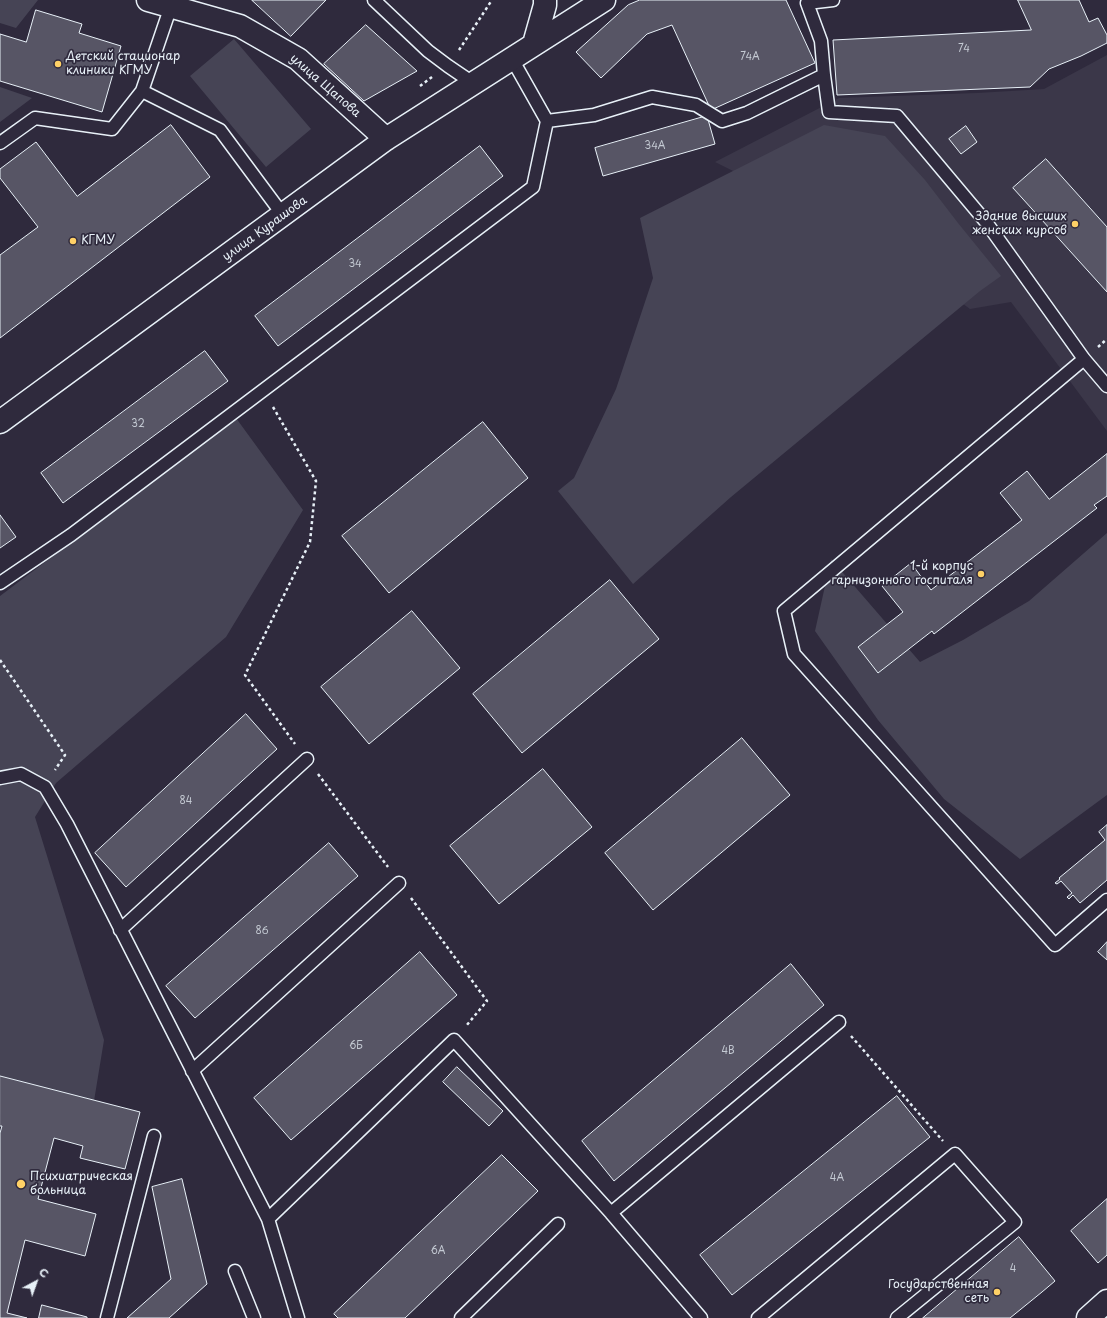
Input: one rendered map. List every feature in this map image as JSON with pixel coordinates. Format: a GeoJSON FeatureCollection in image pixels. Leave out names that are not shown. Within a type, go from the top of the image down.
{"type":"FeatureCollection","features":[{"type":"Feature","properties":{"kind":"street","name":"улица Щапова"},"geometry":{"type":"LineString","coordinates":[[148,0],[240,26],[298,59],[386,139]]}},
{"type":"Feature","properties":{"kind":"street"},"geometry":{"type":"LineString","coordinates":[[534,44],[546,0]]}},
{"type":"Feature","properties":{"kind":"street","name":"улица Курашова"},"geometry":{"type":"LineString","coordinates":[[0,422],[386,139],[604,0]]}},
{"type":"Feature","properties":{"kind":"street"},"geometry":{"type":"LineString","coordinates":[[1088,1318],[1107,1301]]}},
{"type":"Feature","properties":{"kind":"lane"},"geometry":{"type":"LineString","coordinates":[[374,0],[428,51],[473,83]]}},
{"type":"Feature","properties":{"kind":"lane"},"geometry":{"type":"LineString","coordinates":[[833,0],[807,4],[820,41],[829,112],[897,116],[986,222],[1084,359],[1107,386]]}},
{"type":"Feature","properties":{"kind":"lane"},"geometry":{"type":"LineString","coordinates":[[0,143],[35,118],[112,129],[142,91],[171,6]]}},
{"type":"Feature","properties":{"kind":"lane"},"geometry":{"type":"LineString","coordinates":[[0,583],[71,535],[533,187],[547,121],[512,59]]}},
{"type":"Feature","properties":{"kind":"lane"},"geometry":{"type":"LineString","coordinates":[[547,121],[594,115],[652,97],[696,105],[722,121],[747,113],[824,75]]}},
{"type":"Feature","properties":{"kind":"lane"},"geometry":{"type":"LineString","coordinates":[[142,91],[220,130],[283,215]]}},
{"type":"Feature","properties":{"kind":"lane"},"geometry":{"type":"LineString","coordinates":[[1084,359],[784,611],[794,654],[1055,945],[1107,900]]}},
{"type":"Feature","properties":{"kind":"lane"},"geometry":{"type":"LineString","coordinates":[[120,930],[307,759]]}},
{"type":"Feature","properties":{"kind":"lane"},"geometry":{"type":"LineString","coordinates":[[0,778],[21,774],[45,787],[67,824],[268,1219],[298,1318]]}},
{"type":"Feature","properties":{"kind":"lane"},"geometry":{"type":"LineString","coordinates":[[192,1071],[399,883]]}},
{"type":"Feature","properties":{"kind":"lane"},"geometry":{"type":"LineString","coordinates":[[611,1213],[839,1022]]}},
{"type":"Feature","properties":{"kind":"lane"},"geometry":{"type":"LineString","coordinates":[[268,1219],[454,1040],[611,1213],[701,1318]]}},
{"type":"Feature","properties":{"kind":"lane"},"geometry":{"type":"LineString","coordinates":[[107,1318],[154,1136]]}},
{"type":"Feature","properties":{"kind":"lane"},"geometry":{"type":"LineString","coordinates":[[758,1318],[955,1154],[1015,1222],[897,1318]]}},
{"type":"Feature","properties":{"kind":"lane"},"geometry":{"type":"LineString","coordinates":[[461,1318],[558,1224]]}},
{"type":"Feature","properties":{"kind":"lane"},"geometry":{"type":"LineString","coordinates":[[235,1271],[254,1318]]}},
{"type":"Feature","properties":{"kind":"path"},"geometry":{"type":"LineString","coordinates":[[263,390],[316,481],[310,542],[245,675],[487,1001],[454,1040]]}},
{"type":"Feature","properties":{"kind":"path"},"geometry":{"type":"LineString","coordinates":[[0,660],[65,755],[45,787]]}},
{"type":"Feature","properties":{"kind":"path"},"geometry":{"type":"LineString","coordinates":[[839,1022],[955,1154]]}},
{"type":"Feature","properties":{"kind":"shaded area"},"geometry":{"type":"Polygon","coordinates":[[[0,0],[38,0],[16,28],[0,23],[0,0]]]}},
{"type":"Feature","properties":{"kind":"shaded area"},"geometry":{"type":"Polygon","coordinates":[[[234,39],[311,129],[266,167],[190,76],[234,39]]]}},
{"type":"Feature","properties":{"kind":"shaded area"},"geometry":{"type":"Polygon","coordinates":[[[1107,55],[1107,431],[1011,302],[970,309],[882,245],[715,162],[839,98],[1044,89],[1107,55]]]}},
{"type":"Feature","properties":{"kind":"shaded area"},"geometry":{"type":"Polygon","coordinates":[[[0,87],[32,98],[0,122],[0,87]]]}},
{"type":"Feature","properties":{"kind":"shaded area"},"geometry":{"type":"Polygon","coordinates":[[[824,125],[885,136],[925,180],[1001,276],[980,291],[731,497],[633,584],[558,491],[574,478],[616,389],[653,278],[640,218],[824,125]]]}},
{"type":"Feature","properties":{"kind":"shaded area"},"geometry":{"type":"Polygon","coordinates":[[[236,418],[303,510],[226,637],[56,783],[35,817],[104,1040],[94,1101],[0,1076],[0,596],[236,418]]]}},
{"type":"Feature","properties":{"kind":"shaded area"},"geometry":{"type":"Polygon","coordinates":[[[1107,533],[1107,795],[1020,859],[944,799],[878,720],[815,631],[831,559],[920,662],[963,640],[1029,601],[1107,533]]]}},
{"type":"Feature","properties":{"kind":"building"},"geometry":{"type":"Polygon","coordinates":[[[252,0],[326,0],[291,36],[252,0]]]}},
{"type":"Feature","properties":{"kind":"building"},"geometry":{"type":"Polygon","coordinates":[[[640,0],[786,0],[815,63],[711,110],[672,25],[647,34],[601,78],[576,52],[628,5],[640,0]]]}},
{"type":"Feature","properties":{"kind":"building"},"geometry":{"type":"Polygon","coordinates":[[[1018,0],[1079,0],[1089,22],[1098,18],[1107,35],[1107,43],[1081,56],[1049,69],[1030,87],[837,95],[833,40],[1031,30],[1018,0]]]}},
{"type":"Feature","properties":{"kind":"building","name":"Детский стационар клиники КГМУ"},"geometry":{"type":"Polygon","coordinates":[[[36,10],[82,24],[79,33],[121,46],[102,112],[0,81],[0,34],[26,42],[36,10]]]}},
{"type":"Feature","properties":{"kind":"building"},"geometry":{"type":"Polygon","coordinates":[[[366,25],[417,71],[364,101],[324,64],[366,25]]]}},
{"type":"Feature","properties":{"kind":"building"},"geometry":{"type":"Polygon","coordinates":[[[707,116],[715,144],[603,176],[595,148],[707,116]]]}},
{"type":"Feature","properties":{"kind":"building","name":"КГМУ"},"geometry":{"type":"Polygon","coordinates":[[[171,125],[210,177],[0,338],[0,255],[38,227],[0,178],[0,169],[36,142],[77,196],[171,125]]]}},
{"type":"Feature","properties":{"kind":"building"},"geometry":{"type":"Polygon","coordinates":[[[966,126],[977,142],[961,154],[949,139],[966,126]]]}},
{"type":"Feature","properties":{"kind":"building"},"geometry":{"type":"Polygon","coordinates":[[[480,146],[503,176],[278,346],[255,316],[480,146]]]}},
{"type":"Feature","properties":{"kind":"building","name":"Здание высших женских курсов"},"geometry":{"type":"Polygon","coordinates":[[[1046,159],[1107,227],[1107,292],[1013,188],[1046,159]]]}},
{"type":"Feature","properties":{"kind":"building"},"geometry":{"type":"Polygon","coordinates":[[[205,351],[228,381],[63,503],[41,473],[205,351]]]}},
{"type":"Feature","properties":{"kind":"building"},"geometry":{"type":"Polygon","coordinates":[[[483,422],[528,478],[389,593],[342,536],[483,422]]]}},
{"type":"Feature","properties":{"kind":"building","name":"1-й корпус гарнизонного госпиталя"},"geometry":{"type":"Polygon","coordinates":[[[1107,454],[1107,496],[1094,505],[1097,508],[934,634],[932,631],[878,673],[858,647],[903,612],[882,586],[911,563],[931,590],[1022,520],[1000,493],[1027,471],[1049,499],[1107,454]]]}},
{"type":"Feature","properties":{"kind":"building"},"geometry":{"type":"Polygon","coordinates":[[[0,515],[16,537],[0,548],[0,515]]]}},
{"type":"Feature","properties":{"kind":"building"},"geometry":{"type":"Polygon","coordinates":[[[610,580],[659,639],[522,753],[473,694],[610,580]]]}},
{"type":"Feature","properties":{"kind":"building"},"geometry":{"type":"Polygon","coordinates":[[[412,611],[460,668],[369,744],[321,687],[412,611]]]}},
{"type":"Feature","properties":{"kind":"building"},"geometry":{"type":"Polygon","coordinates":[[[246,714],[277,749],[126,887],[95,853],[246,714]]]}},
{"type":"Feature","properties":{"kind":"building"},"geometry":{"type":"Polygon","coordinates":[[[742,738],[790,795],[653,910],[605,853],[742,738]]]}},
{"type":"Feature","properties":{"kind":"building"},"geometry":{"type":"Polygon","coordinates":[[[543,769],[592,827],[499,904],[450,846],[543,769]]]}},
{"type":"Feature","properties":{"kind":"building"},"geometry":{"type":"Polygon","coordinates":[[[1107,825],[1107,880],[1080,903],[1073,895],[1069,899],[1067,897],[1072,893],[1061,881],[1057,884],[1055,883],[1105,840],[1099,832],[1107,825]]]}},
{"type":"Feature","properties":{"kind":"building"},"geometry":{"type":"Polygon","coordinates":[[[329,843],[358,876],[195,1018],[166,986],[329,843]]]}},
{"type":"Feature","properties":{"kind":"building"},"geometry":{"type":"Polygon","coordinates":[[[1107,942],[1107,960],[1098,952],[1107,942]]]}},
{"type":"Feature","properties":{"kind":"building"},"geometry":{"type":"Polygon","coordinates":[[[420,952],[457,995],[291,1140],[254,1098],[420,952]]]}},
{"type":"Feature","properties":{"kind":"building"},"geometry":{"type":"Polygon","coordinates":[[[791,964],[824,1005],[614,1181],[582,1141],[791,964]]]}},
{"type":"Feature","properties":{"kind":"building"},"geometry":{"type":"Polygon","coordinates":[[[457,1067],[503,1111],[489,1126],[443,1082],[457,1067]]]}},
{"type":"Feature","properties":{"kind":"building","name":"Психиатрическая больница"},"geometry":{"type":"Polygon","coordinates":[[[0,1076],[140,1112],[125,1169],[80,1158],[83,1146],[54,1138],[38,1199],[96,1214],[85,1256],[25,1240],[7,1313],[27,1318],[0,1318],[0,1133],[2,1126],[0,1126],[0,1076]]]}},
{"type":"Feature","properties":{"kind":"building"},"geometry":{"type":"Polygon","coordinates":[[[897,1096],[930,1137],[732,1295],[700,1255],[897,1096]]]}},
{"type":"Feature","properties":{"kind":"building"},"geometry":{"type":"Polygon","coordinates":[[[502,1155],[538,1191],[405,1318],[338,1318],[334,1314],[502,1155]]]}},
{"type":"Feature","properties":{"kind":"building"},"geometry":{"type":"Polygon","coordinates":[[[182,1179],[207,1284],[169,1318],[127,1318],[171,1279],[152,1187],[182,1179]]]}},
{"type":"Feature","properties":{"kind":"building"},"geometry":{"type":"Polygon","coordinates":[[[1107,1199],[1107,1255],[1098,1263],[1071,1231],[1107,1199]]]}},
{"type":"Feature","properties":{"kind":"building"},"geometry":{"type":"Polygon","coordinates":[[[1019,1237],[1055,1281],[1042,1292],[1010,1318],[923,1318],[1019,1237]]]}},
{"type":"Feature","properties":{"kind":"building"},"geometry":{"type":"Polygon","coordinates":[[[42,1305],[87,1317],[87,1318],[39,1318],[42,1305]]]}},
{"type":"Feature","properties":{"kind":"place","name":"Детский стационар клиники КГМУ"},"geometry":{"type":"Point","coordinates":[58,64]}},
{"type":"Feature","properties":{"kind":"place","name":"Здание высших женских курсов"},"geometry":{"type":"Point","coordinates":[1075,224]}},
{"type":"Feature","properties":{"kind":"place","name":"КГМУ"},"geometry":{"type":"Point","coordinates":[73,241]}},
{"type":"Feature","properties":{"kind":"place","name":"1-й корпус гарнизонного госпиталя"},"geometry":{"type":"Point","coordinates":[981,574]}},
{"type":"Feature","properties":{"kind":"place","name":"Психиатрическая больница"},"geometry":{"type":"Point","coordinates":[21,1184]}},
{"type":"Feature","properties":{"kind":"place","name":"Государственная сеть"},"geometry":{"type":"Point","coordinates":[997,1292]}}]}
